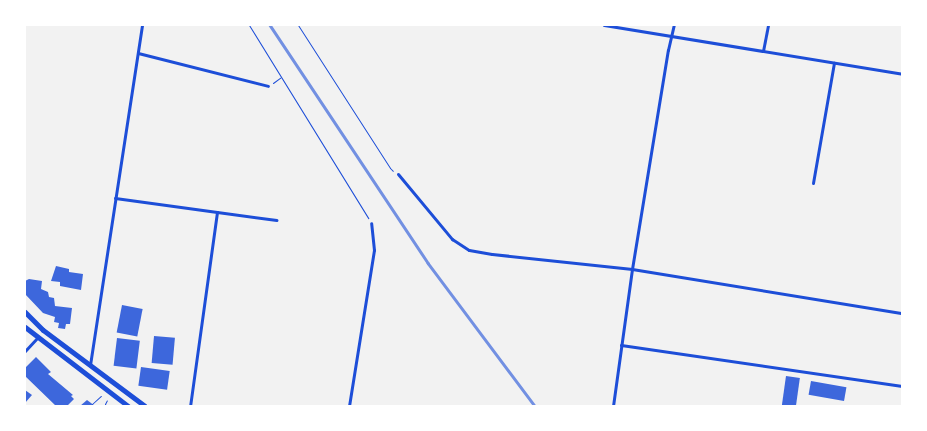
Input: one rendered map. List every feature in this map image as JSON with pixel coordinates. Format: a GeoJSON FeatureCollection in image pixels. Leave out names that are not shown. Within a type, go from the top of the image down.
{"type":"FeatureCollection","features":[{"type":"Feature","properties":{"kind":"highway"},"geometry":{"type":"LineString","coordinates":[[25,312],[43,330],[145,406]]}},
{"type":"Feature","properties":{"kind":"highway"},"geometry":{"type":"LineString","coordinates":[[25,327],[128,406]]}},
{"type":"Feature","properties":{"kind":"street"},"geometry":{"type":"LineString","coordinates":[[90,366],[142,25]]}},
{"type":"Feature","properties":{"kind":"street"},"geometry":{"type":"LineString","coordinates":[[604,25],[902,74]]}},
{"type":"Feature","properties":{"kind":"street"},"geometry":{"type":"LineString","coordinates":[[613,406],[632,269],[668,50],[674,25]]}},
{"type":"Feature","properties":{"kind":"street"},"geometry":{"type":"LineString","coordinates":[[763,51],[768,25]]}},
{"type":"Feature","properties":{"kind":"street"},"geometry":{"type":"LineString","coordinates":[[138,53],[268,86]]}},
{"type":"Feature","properties":{"kind":"street"},"geometry":{"type":"LineString","coordinates":[[813,182],[834,62]]}},
{"type":"Feature","properties":{"kind":"street"},"geometry":{"type":"LineString","coordinates":[[398,174],[452,239],[469,250],[632,269],[902,313]]}},
{"type":"Feature","properties":{"kind":"street"},"geometry":{"type":"LineString","coordinates":[[115,198],[276,220]]}},
{"type":"Feature","properties":{"kind":"street"},"geometry":{"type":"LineString","coordinates":[[190,406],[217,212]]}},
{"type":"Feature","properties":{"kind":"street"},"geometry":{"type":"LineString","coordinates":[[350,406],[374,250],[371,223]]}},
{"type":"Feature","properties":{"kind":"street"},"geometry":{"type":"LineString","coordinates":[[25,351],[37,338]]}},
{"type":"Feature","properties":{"kind":"street"},"geometry":{"type":"LineString","coordinates":[[621,345],[902,386]]}},
{"type":"Feature","properties":{"kind":"path"},"geometry":{"type":"LineString","coordinates":[[249,25],[371,223]]}},
{"type":"Feature","properties":{"kind":"path"},"geometry":{"type":"LineString","coordinates":[[298,25],[390,168],[398,174]]}},
{"type":"Feature","properties":{"kind":"path"},"geometry":{"type":"LineString","coordinates":[[268,86],[280,78]]}},
{"type":"Feature","properties":{"kind":"path"},"geometry":{"type":"LineString","coordinates":[[92,404],[100,396]]}},
{"type":"Feature","properties":{"kind":"path"},"geometry":{"type":"LineString","coordinates":[[106,406],[104,404],[107,400]]}},
{"type":"Feature","properties":{"kind":"building"},"geometry":{"type":"Polygon","coordinates":[[[56,266],[69,269],[69,272],[83,274],[81,290],[60,286],[60,282],[51,281],[56,266]]]}},
{"type":"Feature","properties":{"kind":"building"},"geometry":{"type":"Polygon","coordinates":[[[29,279],[42,281],[41,289],[48,292],[49,297],[54,298],[55,306],[72,308],[70,324],[66,324],[65,329],[58,328],[59,323],[54,322],[55,317],[43,313],[25,294],[25,281],[29,279]]]}},
{"type":"Feature","properties":{"kind":"building"},"geometry":{"type":"Polygon","coordinates":[[[122,305],[143,309],[137,336],[117,332],[122,305]]]}},
{"type":"Feature","properties":{"kind":"building"},"geometry":{"type":"Polygon","coordinates":[[[154,336],[175,338],[173,365],[152,363],[154,336]]]}},
{"type":"Feature","properties":{"kind":"building"},"geometry":{"type":"Polygon","coordinates":[[[117,338],[140,341],[136,369],[114,366],[117,338]]]}},
{"type":"Feature","properties":{"kind":"building"},"geometry":{"type":"Polygon","coordinates":[[[36,357],[51,372],[48,374],[73,395],[71,396],[74,399],[67,406],[56,406],[25,376],[25,368],[36,357]]]}},
{"type":"Feature","properties":{"kind":"building"},"geometry":{"type":"Polygon","coordinates":[[[141,367],[170,371],[167,390],[138,386],[141,367]]]}},
{"type":"Feature","properties":{"kind":"building"},"geometry":{"type":"Polygon","coordinates":[[[786,376],[800,378],[796,406],[782,406],[786,376]]]}},
{"type":"Feature","properties":{"kind":"building"},"geometry":{"type":"Polygon","coordinates":[[[811,381],[846,387],[844,401],[809,395],[811,381]]]}},
{"type":"Feature","properties":{"kind":"building"},"geometry":{"type":"Polygon","coordinates":[[[25,390],[32,395],[25,403],[25,390]]]}},
{"type":"Feature","properties":{"kind":"building"},"geometry":{"type":"Polygon","coordinates":[[[87,400],[95,406],[80,406],[87,400]]]}},
{"type":"Feature","properties":{"kind":"railway"},"geometry":{"type":"LineString","coordinates":[[270,25],[428,263],[535,406]]}}]}
